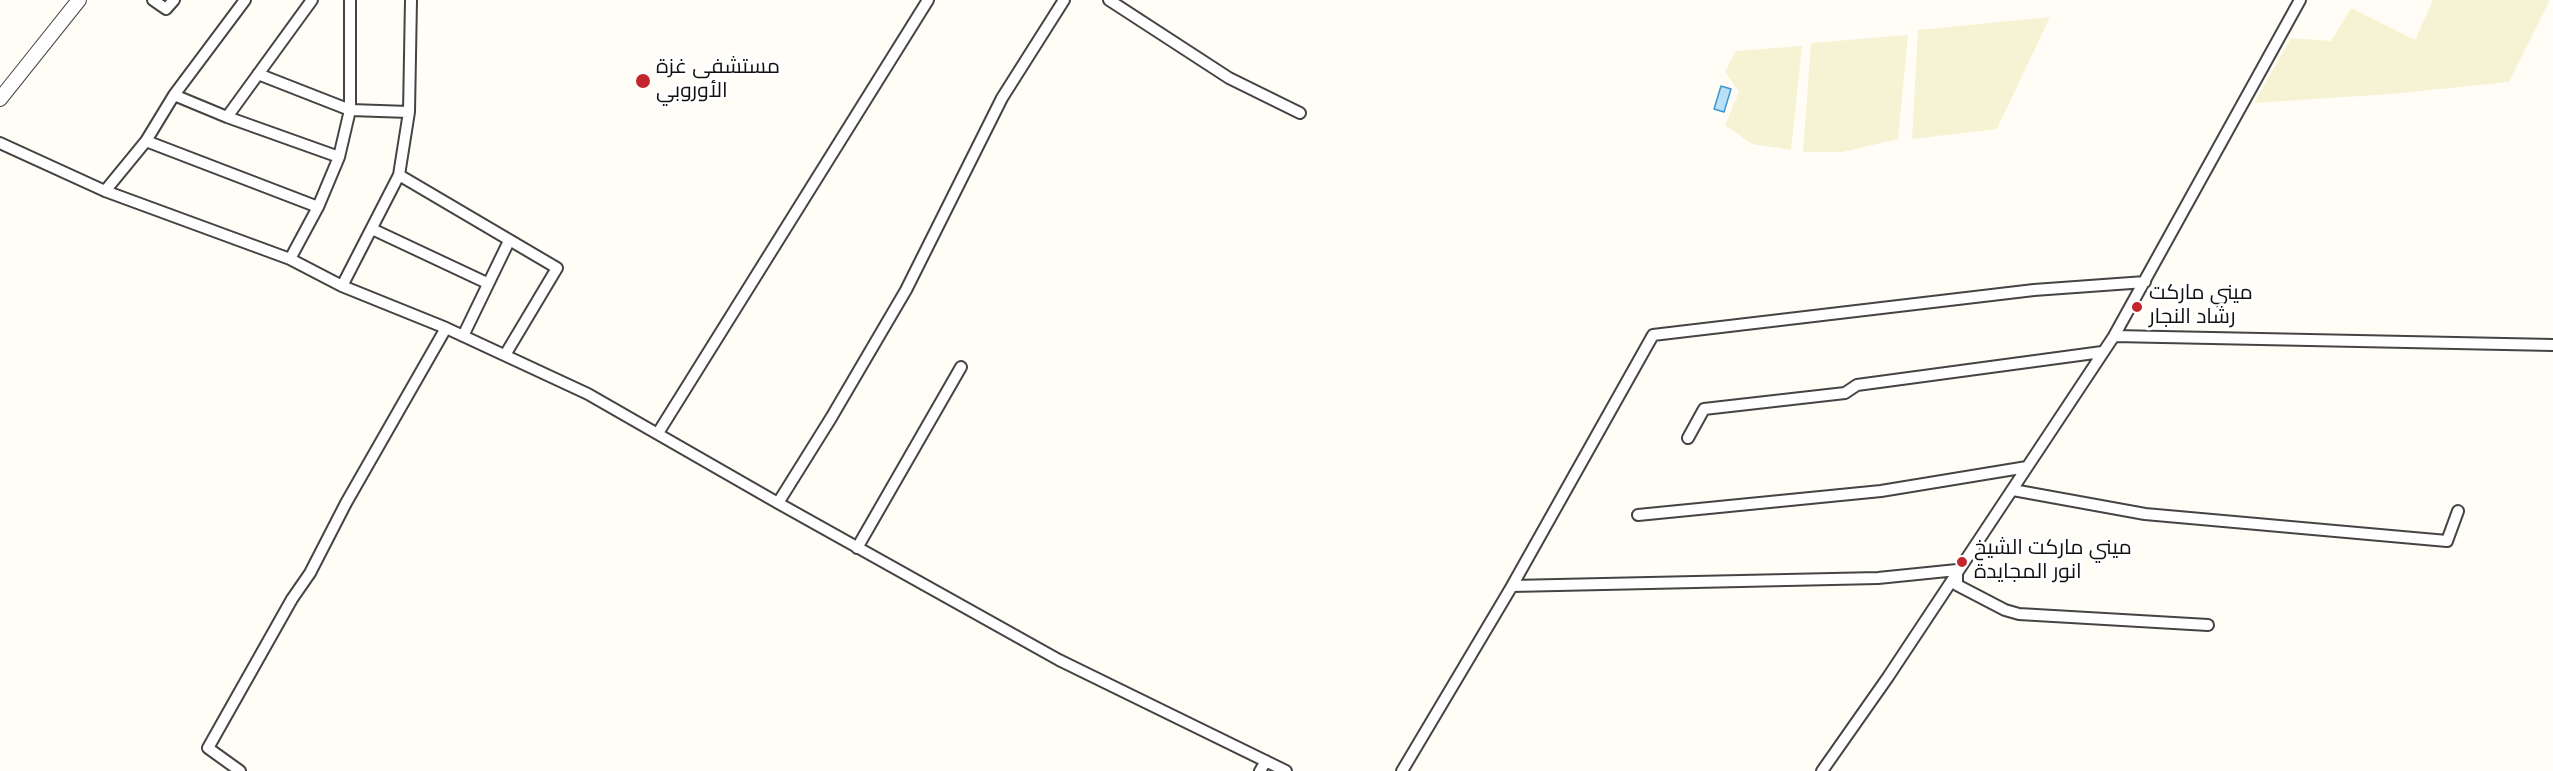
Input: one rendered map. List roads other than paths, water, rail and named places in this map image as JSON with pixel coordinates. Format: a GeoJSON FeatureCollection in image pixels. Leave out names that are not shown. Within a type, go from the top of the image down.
{"type":"FeatureCollection","features":[{"type":"Feature","properties":{"kind":"street"},"geometry":{"type":"LineString","coordinates":[[0,99],[79,0]]}},
{"type":"Feature","properties":{"kind":"street"},"geometry":{"type":"LineString","coordinates":[[153,0],[166,9],[174,0]]}},
{"type":"Feature","properties":{"kind":"street"},"geometry":{"type":"LineString","coordinates":[[105,191],[146,141],[174,95],[245,0]]}},
{"type":"Feature","properties":{"kind":"street"},"geometry":{"type":"LineString","coordinates":[[227,117],[312,0]]}},
{"type":"Feature","properties":{"kind":"street"},"geometry":{"type":"LineString","coordinates":[[290,259],[318,207],[339,157],[351,110],[350,0]]}},
{"type":"Feature","properties":{"kind":"street"},"geometry":{"type":"LineString","coordinates":[[342,286],[399,175],[409,112],[411,0]]}},
{"type":"Feature","properties":{"kind":"street"},"geometry":{"type":"LineString","coordinates":[[658,433],[928,0]]}},
{"type":"Feature","properties":{"kind":"street"},"geometry":{"type":"LineString","coordinates":[[778,503],[906,290],[1002,98],[1064,0]]}},
{"type":"Feature","properties":{"kind":"street"},"geometry":{"type":"LineString","coordinates":[[1109,0],[1229,78],[1300,113]]}},
{"type":"Feature","properties":{"kind":"street"},"geometry":{"type":"LineString","coordinates":[[1822,771],[1888,677],[2114,336],[2300,0]]}},
{"type":"Feature","properties":{"kind":"street"},"geometry":{"type":"LineString","coordinates":[[258,75],[351,110],[409,112]]}},
{"type":"Feature","properties":{"kind":"street"},"geometry":{"type":"LineString","coordinates":[[174,95],[227,117],[339,157]]}},
{"type":"Feature","properties":{"kind":"street"},"geometry":{"type":"LineString","coordinates":[[146,141],[318,207]]}},
{"type":"Feature","properties":{"kind":"street"},"geometry":{"type":"LineString","coordinates":[[0,143],[105,191],[290,259],[342,286],[446,328],[588,394],[857,548],[1059,660],[1286,771]]}},
{"type":"Feature","properties":{"kind":"street"},"geometry":{"type":"LineString","coordinates":[[399,175],[557,268],[505,355]]}},
{"type":"Feature","properties":{"kind":"street"},"geometry":{"type":"LineString","coordinates":[[372,228],[487,283]]}},
{"type":"Feature","properties":{"kind":"street"},"geometry":{"type":"LineString","coordinates":[[463,336],[509,241]]}},
{"type":"Feature","properties":{"kind":"street"},"geometry":{"type":"LineString","coordinates":[[1402,771],[1512,586],[1653,334],[2034,290],[2145,282]]}},
{"type":"Feature","properties":{"kind":"street"},"geometry":{"type":"LineString","coordinates":[[240,771],[208,748],[292,598],[310,573],[346,503],[446,328]]}},
{"type":"Feature","properties":{"kind":"street"},"geometry":{"type":"LineString","coordinates":[[2114,336],[2553,345]]}},
{"type":"Feature","properties":{"kind":"street"},"geometry":{"type":"LineString","coordinates":[[1688,438],[1704,409],[1845,393],[1857,385],[2102,352]]}},
{"type":"Feature","properties":{"kind":"street"},"geometry":{"type":"LineString","coordinates":[[857,548],[962,367]]}},
{"type":"Feature","properties":{"kind":"street"},"geometry":{"type":"LineString","coordinates":[[1638,515],[1881,491],[2027,467]]}},
{"type":"Feature","properties":{"kind":"street"},"geometry":{"type":"LineString","coordinates":[[2013,490],[2145,514],[2447,541],[2458,511]]}},
{"type":"Feature","properties":{"kind":"street"},"geometry":{"type":"LineString","coordinates":[[1512,586],[1878,578],[1957,570]]}},
{"type":"Feature","properties":{"kind":"street"},"geometry":{"type":"LineString","coordinates":[[1957,570],[1957,585],[2005,610],[2019,614],[2208,625]]}},
{"type":"Feature","properties":{"kind":"street"},"geometry":{"type":"LineString","coordinates":[[1260,771],[1266,761]]}},
{"type":"Feature","properties":{"kind":"water"},"geometry":{"type":"Polygon","coordinates":[[[1721,86],[1731,89],[1724,112],[1714,109],[1721,86]]]}},
{"type":"Feature","properties":{"kind":"place","name":"مستشفى غزة الأوروبي"},"geometry":{"type":"Point","coordinates":[643,81]}},
{"type":"Feature","properties":{"kind":"place","name":"ميني ماركت رشاد النجار"},"geometry":{"type":"Point","coordinates":[2137,307]}},
{"type":"Feature","properties":{"kind":"place","name":"ميني ماركت الشيخ انور المجايدة"},"geometry":{"type":"Point","coordinates":[1962,562]}}]}
